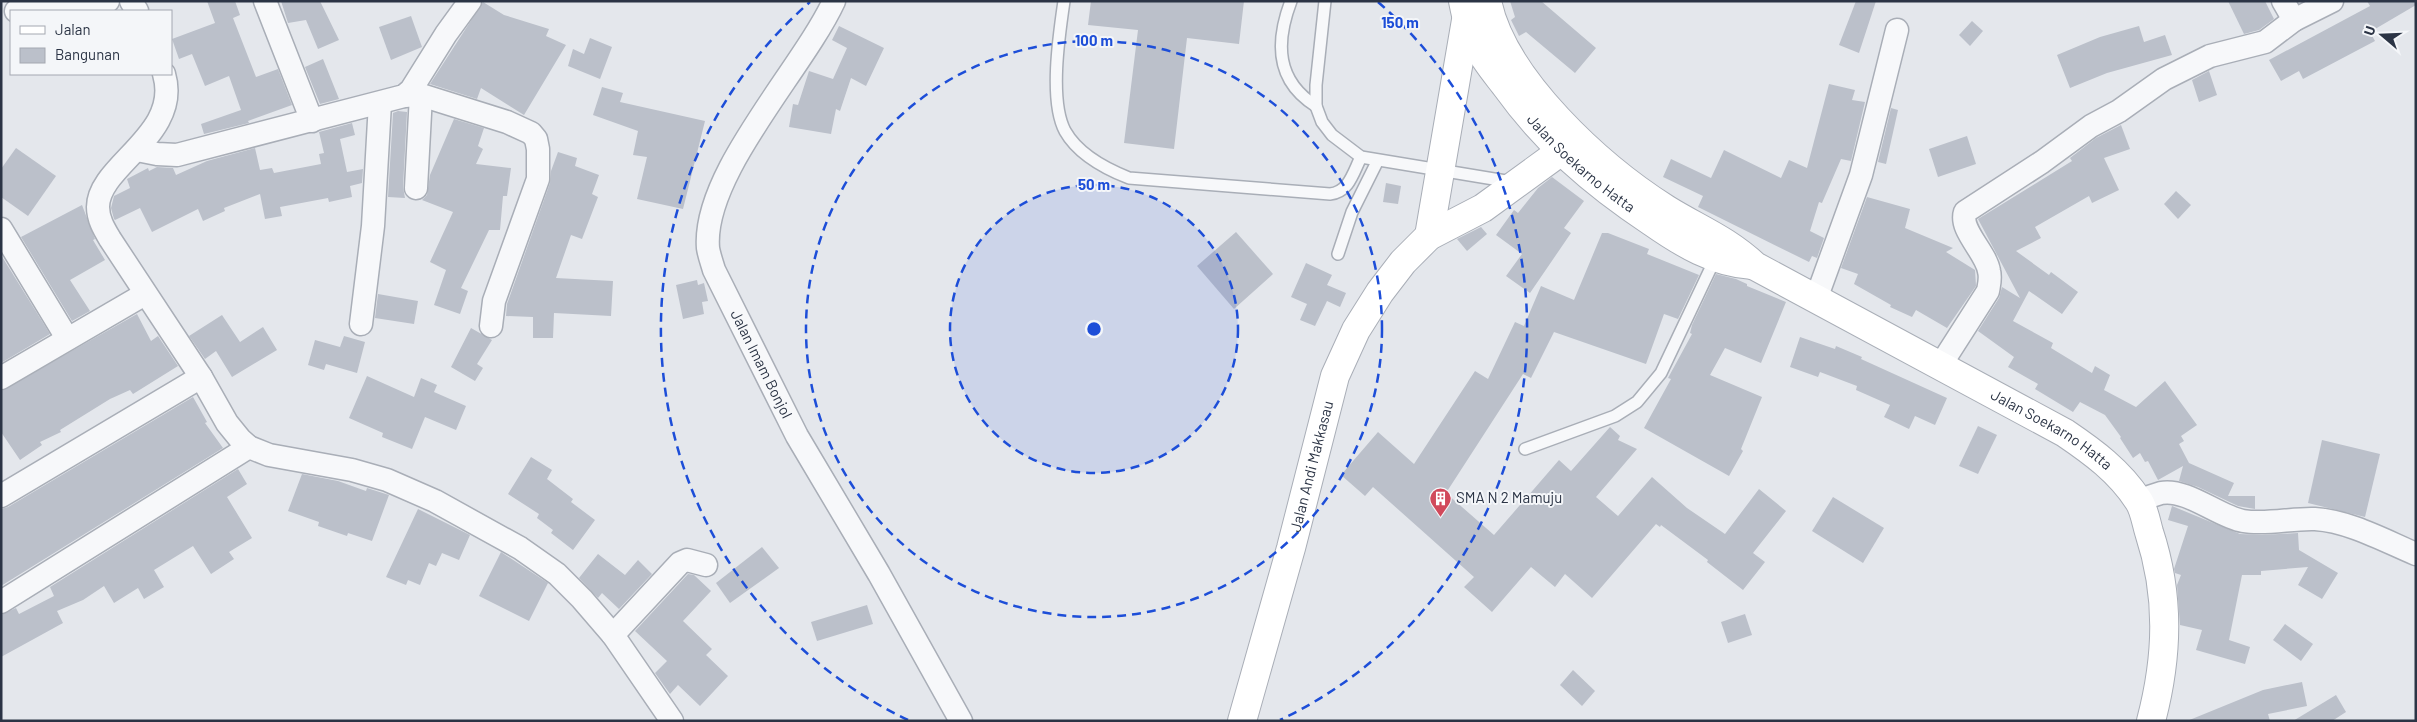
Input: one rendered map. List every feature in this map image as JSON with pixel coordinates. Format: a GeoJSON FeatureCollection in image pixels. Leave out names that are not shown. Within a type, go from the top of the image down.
{"type":"FeatureCollection","features":[{"type":"Feature","properties":{"kind":"street"},"geometry":{"type":"LineString","coordinates":[[19,10],[36,5],[87,7],[108,1]]}},
{"type":"Feature","properties":{"kind":"street"},"geometry":{"type":"LineString","coordinates":[[265,1],[312,121]]}},
{"type":"Feature","properties":{"kind":"street"},"geometry":{"type":"LineString","coordinates":[[416,188],[413,96],[411,90],[446,34],[470,1]]}},
{"type":"Feature","properties":{"kind":"street","name":"Jalan Imam Bonjol"},"geometry":{"type":"LineString","coordinates":[[834,1],[810,45],[752,131],[728,173],[715,200],[709,228],[708,248],[714,270],[797,436],[879,574],[961,721]]}},
{"type":"Feature","properties":{"kind":"street","name":"Jalan Soekarno Hatta"},"geometry":{"type":"LineString","coordinates":[[1486,1],[1497,35],[1514,62],[1553,115],[1589,177],[1637,213],[1665,231],[1720,249],[1733,264],[1755,266],[2065,433],[2097,455],[2118,474],[2140,501],[2160,564],[2164,604],[2161,678],[2151,721]]}},
{"type":"Feature","properties":{"kind":"street"},"geometry":{"type":"LineString","coordinates":[[2283,1],[2294,20]]}},
{"type":"Feature","properties":{"kind":"street"},"geometry":{"type":"LineString","coordinates":[[1940,366],[1988,291],[1990,282],[1985,258],[1964,223],[1965,212],[2042,162],[2091,126],[2119,111],[2164,78],[2210,56],[2265,42],[2294,20],[2332,1]]}},
{"type":"Feature","properties":{"kind":"street"},"geometry":{"type":"LineString","coordinates":[[1429,236],[1465,11]]}},
{"type":"Feature","properties":{"kind":"street","name":"Jalan Soekarno Hatta"},"geometry":{"type":"LineString","coordinates":[[1465,11],[1477,45],[1529,119],[1570,147]]}},
{"type":"Feature","properties":{"kind":"street"},"geometry":{"type":"LineString","coordinates":[[1816,299],[1861,176],[1897,30]]}},
{"type":"Feature","properties":{"kind":"street"},"geometry":{"type":"LineString","coordinates":[[164,75],[167,96],[163,110],[137,150],[108,181],[101,192],[98,204],[103,227],[200,377],[227,423],[249,447],[269,455],[352,470],[387,480],[435,501],[520,548],[557,574],[613,635],[672,721]]}},
{"type":"Feature","properties":{"kind":"street"},"geometry":{"type":"LineString","coordinates":[[137,150],[177,155],[413,96],[507,122],[531,133],[536,139],[538,149],[538,179],[494,301],[491,326]]}},
{"type":"Feature","properties":{"kind":"street"},"geometry":{"type":"LineString","coordinates":[[361,324],[373,226],[380,103]]}},
{"type":"Feature","properties":{"kind":"street","name":"Jalan Andi Makkasau"},"geometry":{"type":"LineString","coordinates":[[1242,721],[1291,548],[1335,376],[1356,330],[1380,292],[1403,262],[1429,236],[1483,208],[1517,182],[1570,147]]}},
{"type":"Feature","properties":{"kind":"street"},"geometry":{"type":"LineString","coordinates":[[1,229],[67,338]]}},
{"type":"Feature","properties":{"kind":"street"},"geometry":{"type":"LineString","coordinates":[[1,378],[145,294]]}},
{"type":"Feature","properties":{"kind":"street"},"geometry":{"type":"LineString","coordinates":[[1,496],[200,377]]}},
{"type":"Feature","properties":{"kind":"street"},"geometry":{"type":"LineString","coordinates":[[1,602],[249,447]]}},
{"type":"Feature","properties":{"kind":"street"},"geometry":{"type":"LineString","coordinates":[[2140,501],[2162,493],[2200,503],[2241,521],[2262,522],[2292,518],[2318,519],[2347,526],[2416,554]]}},
{"type":"Feature","properties":{"kind":"street"},"geometry":{"type":"LineString","coordinates":[[613,635],[680,563],[687,560],[706,565]]}},
{"type":"Feature","properties":{"kind":"lane"},"geometry":{"type":"LineString","coordinates":[[1064,1],[1056,82],[1058,112],[1066,132],[1104,168],[1129,178],[1330,194],[1345,189],[1361,157]]}},
{"type":"Feature","properties":{"kind":"lane"},"geometry":{"type":"LineString","coordinates":[[1291,1],[1283,33],[1283,66],[1286,78],[1295,90],[1316,106]]}},
{"type":"Feature","properties":{"kind":"lane"},"geometry":{"type":"LineString","coordinates":[[1325,1],[1316,85],[1316,106],[1322,122],[1332,135],[1361,157],[1377,162],[1517,182]]}},
{"type":"Feature","properties":{"kind":"lane"},"geometry":{"type":"LineString","coordinates":[[1338,254],[1352,212],[1377,162]]}},
{"type":"Feature","properties":{"kind":"lane"},"geometry":{"type":"LineString","coordinates":[[1525,449],[1615,416],[1637,402],[1661,373],[1720,249]]}},
{"type":"Feature","properties":{"kind":"building"},"geometry":{"type":"Polygon","coordinates":[[[207,1],[235,1],[240,15],[233,18],[256,77],[278,69],[292,105],[248,121],[249,123],[204,134],[201,124],[241,110],[229,76],[205,86],[192,54],[179,59],[172,39],[215,23],[207,1]]]}},
{"type":"Feature","properties":{"kind":"building"},"geometry":{"type":"Polygon","coordinates":[[[281,1],[320,1],[339,40],[318,49],[306,20],[288,23],[281,1]]]}},
{"type":"Feature","properties":{"kind":"building"},"geometry":{"type":"Polygon","coordinates":[[[1091,1],[1244,1],[1239,44],[1187,38],[1174,149],[1124,143],[1138,30],[1088,25],[1091,1]]]}},
{"type":"Feature","properties":{"kind":"building"},"geometry":{"type":"Polygon","coordinates":[[[1510,1],[1541,1],[1596,48],[1575,73],[1526,32],[1519,36],[1511,20],[1515,17],[1510,1]]]}},
{"type":"Feature","properties":{"kind":"building"},"geometry":{"type":"Polygon","coordinates":[[[1856,1],[1876,1],[1859,53],[1839,45],[1856,1]]]}},
{"type":"Feature","properties":{"kind":"building"},"geometry":{"type":"Polygon","coordinates":[[[2228,1],[2265,1],[2274,19],[2259,30],[2244,34],[2228,1]]]}},
{"type":"Feature","properties":{"kind":"building"},"geometry":{"type":"Polygon","coordinates":[[[2367,1],[2416,1],[2416,5],[2370,32],[2375,41],[2303,79],[2299,71],[2281,81],[2269,60],[2370,6],[2367,1]]]}},
{"type":"Feature","properties":{"kind":"building"},"geometry":{"type":"Polygon","coordinates":[[[483,2],[504,15],[549,29],[546,36],[566,45],[524,115],[481,88],[477,99],[430,84],[483,2]]]}},
{"type":"Feature","properties":{"kind":"building"},"geometry":{"type":"Polygon","coordinates":[[[411,16],[422,47],[391,60],[379,27],[411,16]]]}},
{"type":"Feature","properties":{"kind":"building"},"geometry":{"type":"Polygon","coordinates":[[[1972,21],[1983,31],[1970,46],[1959,35],[1972,21]]]}},
{"type":"Feature","properties":{"kind":"building"},"geometry":{"type":"Polygon","coordinates":[[[839,26],[884,48],[866,86],[851,78],[840,111],[836,109],[831,134],[789,127],[793,104],[798,105],[809,71],[833,79],[847,48],[832,40],[839,26]]]}},
{"type":"Feature","properties":{"kind":"building"},"geometry":{"type":"Polygon","coordinates":[[[2139,26],[2144,42],[2165,35],[2172,55],[2107,73],[2070,88],[2057,55],[2100,37],[2139,26]]]}},
{"type":"Feature","properties":{"kind":"building"},"geometry":{"type":"Polygon","coordinates":[[[590,38],[612,47],[600,79],[568,66],[573,49],[584,54],[590,38]]]}},
{"type":"Feature","properties":{"kind":"building"},"geometry":{"type":"Polygon","coordinates":[[[323,59],[339,99],[320,104],[305,67],[323,59]]]}},
{"type":"Feature","properties":{"kind":"building"},"geometry":{"type":"Polygon","coordinates":[[[2209,71],[2217,95],[2199,102],[2192,80],[2209,71]]]}},
{"type":"Feature","properties":{"kind":"building"},"geometry":{"type":"Polygon","coordinates":[[[1829,84],[1855,90],[1852,100],[1865,102],[1851,161],[1841,159],[1822,203],[1819,202],[1810,231],[1824,238],[1817,258],[1812,256],[1809,262],[1698,207],[1703,196],[1663,177],[1671,159],[1711,178],[1724,150],[1781,178],[1789,160],[1807,168],[1829,84]]]}},
{"type":"Feature","properties":{"kind":"building"},"geometry":{"type":"Polygon","coordinates":[[[602,87],[623,93],[620,102],[705,121],[683,209],[637,199],[647,157],[633,155],[638,131],[593,115],[602,87]]]}},
{"type":"Feature","properties":{"kind":"building"},"geometry":{"type":"Polygon","coordinates":[[[1891,108],[1898,110],[1886,164],[1878,162],[1891,108]]]}},
{"type":"Feature","properties":{"kind":"building"},"geometry":{"type":"Polygon","coordinates":[[[398,111],[407,112],[403,187],[405,198],[388,197],[393,113],[398,111]]]}},
{"type":"Feature","properties":{"kind":"building"},"geometry":{"type":"Polygon","coordinates":[[[454,119],[484,128],[478,146],[483,149],[476,164],[511,168],[507,196],[503,196],[500,230],[489,230],[461,288],[468,291],[460,314],[434,305],[446,270],[430,262],[453,212],[422,200],[427,195],[430,175],[454,119]]]}},
{"type":"Feature","properties":{"kind":"building"},"geometry":{"type":"Polygon","coordinates":[[[352,123],[355,135],[340,139],[347,172],[363,169],[362,183],[350,186],[352,197],[329,202],[328,198],[280,207],[282,216],[265,219],[260,194],[224,208],[225,211],[203,221],[198,209],[152,232],[140,208],[114,219],[111,208],[114,196],[130,188],[127,179],[148,168],[149,171],[157,167],[173,168],[176,175],[207,161],[255,148],[260,170],[272,168],[274,173],[321,164],[319,154],[324,153],[319,132],[352,123]]]}},
{"type":"Feature","properties":{"kind":"building"},"geometry":{"type":"Polygon","coordinates":[[[2121,125],[2130,149],[2104,158],[2119,190],[2092,203],[2089,196],[2035,227],[2041,238],[2016,251],[2049,275],[2051,272],[2078,292],[2062,314],[2029,291],[2013,321],[2053,343],[2051,348],[2092,373],[2095,366],[2110,375],[2104,390],[2136,407],[2165,381],[2197,425],[2181,436],[2184,441],[2179,444],[2189,463],[2234,483],[2228,496],[2255,496],[2255,509],[2238,506],[2198,487],[2179,481],[2183,466],[2158,480],[2148,461],[2145,462],[2140,453],[2133,458],[2105,415],[2080,402],[2073,412],[2035,389],[2038,384],[2008,367],[2014,357],[1978,331],[1999,298],[2002,287],[2020,298],[1978,219],[2072,161],[2070,158],[2096,138],[2121,125]]]}},
{"type":"Feature","properties":{"kind":"building"},"geometry":{"type":"Polygon","coordinates":[[[1967,136],[1976,164],[1938,177],[1929,149],[1967,136]]]}},
{"type":"Feature","properties":{"kind":"building"},"geometry":{"type":"Polygon","coordinates":[[[16,148],[56,176],[28,216],[1,197],[1,169],[16,148]]]}},
{"type":"Feature","properties":{"kind":"building"},"geometry":{"type":"Polygon","coordinates":[[[558,152],[577,158],[575,166],[599,175],[592,194],[598,197],[582,239],[571,235],[556,278],[613,281],[611,316],[554,313],[553,338],[533,338],[533,317],[506,316],[507,304],[550,183],[551,171],[558,152]]]}},
{"type":"Feature","properties":{"kind":"building"},"geometry":{"type":"Polygon","coordinates":[[[1552,177],[1584,201],[1564,228],[1571,233],[1530,293],[1506,276],[1522,254],[1496,235],[1514,210],[1518,213],[1538,188],[1552,177]]]}},
{"type":"Feature","properties":{"kind":"building"},"geometry":{"type":"Polygon","coordinates":[[[1386,183],[1401,186],[1398,204],[1383,202],[1386,183]]]}},
{"type":"Feature","properties":{"kind":"building"},"geometry":{"type":"Polygon","coordinates":[[[2176,191],[2191,205],[2178,219],[2164,204],[2176,191]]]}},
{"type":"Feature","properties":{"kind":"building"},"geometry":{"type":"Polygon","coordinates":[[[1867,197],[1910,209],[1905,228],[1953,248],[1946,252],[1975,270],[1976,286],[1947,328],[1916,310],[1912,317],[1890,307],[1891,305],[1854,284],[1858,274],[1841,268],[1867,197]]]}},
{"type":"Feature","properties":{"kind":"building"},"geometry":{"type":"Polygon","coordinates":[[[82,205],[95,239],[93,240],[105,260],[70,280],[90,311],[72,321],[21,237],[82,205]]]}},
{"type":"Feature","properties":{"kind":"building"},"geometry":{"type":"Polygon","coordinates":[[[1481,227],[1487,234],[1467,251],[1457,239],[1481,227]]]}},
{"type":"Feature","properties":{"kind":"building"},"geometry":{"type":"Polygon","coordinates":[[[1236,232],[1273,274],[1234,309],[1197,266],[1236,232]]]}},
{"type":"Feature","properties":{"kind":"building"},"geometry":{"type":"Polygon","coordinates":[[[1602,233],[1608,233],[1649,249],[1647,254],[1699,275],[1678,319],[1664,314],[1646,364],[1554,332],[1531,378],[1523,374],[1446,493],[1494,535],[1559,460],[1571,471],[1610,427],[1620,436],[1618,440],[1637,449],[1596,497],[1618,516],[1652,477],[1687,508],[1725,534],[1759,489],[1786,511],[1753,553],[1765,562],[1743,590],[1707,562],[1708,560],[1661,525],[1660,527],[1656,524],[1592,598],[1565,574],[1555,587],[1531,567],[1492,612],[1464,587],[1474,577],[1373,487],[1365,496],[1341,475],[1378,432],[1414,464],[1475,371],[1488,379],[1515,322],[1524,326],[1541,286],[1574,300],[1602,233]]]}},
{"type":"Feature","properties":{"kind":"building"},"geometry":{"type":"Polygon","coordinates":[[[1,255],[50,334],[1,363],[1,255]]]}},
{"type":"Feature","properties":{"kind":"building"},"geometry":{"type":"Polygon","coordinates":[[[1306,263],[1332,275],[1327,285],[1346,293],[1340,307],[1327,301],[1315,326],[1300,320],[1307,304],[1291,297],[1306,263]]]}},
{"type":"Feature","properties":{"kind":"building"},"geometry":{"type":"Polygon","coordinates":[[[1716,274],[1736,279],[1747,284],[1747,286],[1786,302],[1761,363],[1725,348],[1710,375],[1762,397],[1741,449],[1743,451],[1729,476],[1644,428],[1671,379],[1668,378],[1692,334],[1690,333],[1692,325],[1716,274]]]}},
{"type":"Feature","properties":{"kind":"building"},"geometry":{"type":"Polygon","coordinates":[[[697,280],[698,285],[704,283],[708,301],[702,302],[704,314],[683,319],[676,285],[697,280]]]}},
{"type":"Feature","properties":{"kind":"building"},"geometry":{"type":"Polygon","coordinates":[[[378,294],[418,301],[414,324],[375,318],[378,294]]]}},
{"type":"Feature","properties":{"kind":"building"},"geometry":{"type":"Polygon","coordinates":[[[137,314],[151,341],[158,336],[178,366],[133,394],[130,390],[110,399],[60,430],[61,432],[40,442],[42,445],[20,460],[1,432],[1,391],[137,314]]]}},
{"type":"Feature","properties":{"kind":"building"},"geometry":{"type":"Polygon","coordinates":[[[222,315],[240,342],[263,327],[277,350],[232,377],[216,351],[205,359],[189,336],[222,315]]]}},
{"type":"Feature","properties":{"kind":"building"},"geometry":{"type":"Polygon","coordinates":[[[471,328],[492,340],[477,364],[483,368],[475,381],[451,367],[471,328]]]}},
{"type":"Feature","properties":{"kind":"building"},"geometry":{"type":"Polygon","coordinates":[[[344,336],[365,342],[357,373],[326,364],[324,370],[308,365],[315,340],[340,347],[344,336]]]}},
{"type":"Feature","properties":{"kind":"building"},"geometry":{"type":"Polygon","coordinates":[[[1800,337],[1835,349],[1836,346],[1947,398],[1935,425],[1915,416],[1909,429],[1884,417],[1890,405],[1856,390],[1857,386],[1820,372],[1818,377],[1790,367],[1800,337]]]}},
{"type":"Feature","properties":{"kind":"building"},"geometry":{"type":"Polygon","coordinates":[[[367,376],[414,397],[421,378],[437,385],[434,392],[466,406],[456,430],[425,417],[412,449],[382,437],[383,433],[349,418],[367,376]]]}},
{"type":"Feature","properties":{"kind":"building"},"geometry":{"type":"Polygon","coordinates":[[[193,397],[207,422],[205,423],[223,448],[1,586],[1,509],[8,507],[193,397]]]}},
{"type":"Feature","properties":{"kind":"building"},"geometry":{"type":"Polygon","coordinates":[[[1978,426],[1997,435],[1978,474],[1959,466],[1978,426]]]}},
{"type":"Feature","properties":{"kind":"building"},"geometry":{"type":"Polygon","coordinates":[[[2322,440],[2380,454],[2365,517],[2308,503],[2322,440]]]}},
{"type":"Feature","properties":{"kind":"building"},"geometry":{"type":"Polygon","coordinates":[[[531,457],[552,470],[547,479],[573,499],[571,502],[595,520],[573,550],[551,533],[553,530],[537,518],[539,514],[508,494],[531,457]]]}},
{"type":"Feature","properties":{"kind":"building"},"geometry":{"type":"Polygon","coordinates":[[[238,469],[247,484],[227,497],[252,538],[229,552],[234,559],[211,574],[193,546],[154,570],[164,587],[144,599],[138,588],[114,603],[104,586],[83,600],[57,611],[63,623],[1,657],[1,615],[16,608],[19,614],[54,596],[50,587],[238,469]]]}},
{"type":"Feature","properties":{"kind":"building"},"geometry":{"type":"Polygon","coordinates":[[[302,474],[338,481],[366,491],[367,488],[389,495],[372,541],[348,533],[347,536],[318,526],[319,522],[288,511],[302,474]]]}},
{"type":"Feature","properties":{"kind":"building"},"geometry":{"type":"Polygon","coordinates":[[[1833,497],[1884,528],[1863,563],[1812,531],[1833,497]]]}},
{"type":"Feature","properties":{"kind":"building"},"geometry":{"type":"Polygon","coordinates":[[[2172,506],[2240,534],[2298,533],[2299,550],[2338,573],[2322,599],[2298,585],[2308,567],[2261,571],[2261,575],[2242,575],[2229,640],[2250,647],[2245,664],[2196,650],[2202,630],[2180,625],[2177,585],[2181,575],[2175,573],[2174,569],[2188,526],[2168,520],[2172,506]]]}},
{"type":"Feature","properties":{"kind":"building"},"geometry":{"type":"Polygon","coordinates":[[[418,509],[470,535],[459,560],[442,553],[436,566],[429,563],[420,585],[408,580],[406,585],[386,577],[418,509]]]}},
{"type":"Feature","properties":{"kind":"building"},"geometry":{"type":"Polygon","coordinates":[[[762,547],[779,568],[730,603],[716,583],[762,547]]]}},
{"type":"Feature","properties":{"kind":"building"},"geometry":{"type":"Polygon","coordinates":[[[501,552],[548,583],[529,621],[479,596],[501,552]]]}},
{"type":"Feature","properties":{"kind":"building"},"geometry":{"type":"Polygon","coordinates":[[[598,554],[625,575],[638,560],[652,574],[619,609],[602,593],[598,598],[579,578],[598,554]]]}},
{"type":"Feature","properties":{"kind":"building"},"geometry":{"type":"Polygon","coordinates":[[[688,574],[694,575],[711,591],[683,621],[712,649],[706,655],[728,676],[700,706],[678,685],[670,694],[655,673],[667,661],[635,631],[688,574]]]}},
{"type":"Feature","properties":{"kind":"building"},"geometry":{"type":"Polygon","coordinates":[[[867,605],[873,624],[817,641],[811,622],[867,605]]]}},
{"type":"Feature","properties":{"kind":"building"},"geometry":{"type":"Polygon","coordinates":[[[1745,614],[1752,635],[1728,643],[1721,622],[1745,614]]]}},
{"type":"Feature","properties":{"kind":"building"},"geometry":{"type":"Polygon","coordinates":[[[2285,624],[2313,644],[2301,661],[2273,640],[2285,624]]]}},
{"type":"Feature","properties":{"kind":"building"},"geometry":{"type":"Polygon","coordinates":[[[1573,670],[1595,691],[1582,706],[1560,685],[1573,670]]]}},
{"type":"Feature","properties":{"kind":"building"},"geometry":{"type":"Polygon","coordinates":[[[2302,682],[2307,706],[2268,714],[2270,721],[2187,721],[2263,690],[2302,682]]]}},
{"type":"Feature","properties":{"kind":"building"},"geometry":{"type":"Polygon","coordinates":[[[2336,695],[2346,712],[2332,721],[2293,721],[2336,695]]]}},
{"type":"Feature","properties":{"kind":"place","name":"SMA N 2 Mamuju"},"geometry":{"type":"Point","coordinates":[1440,517]}}]}
